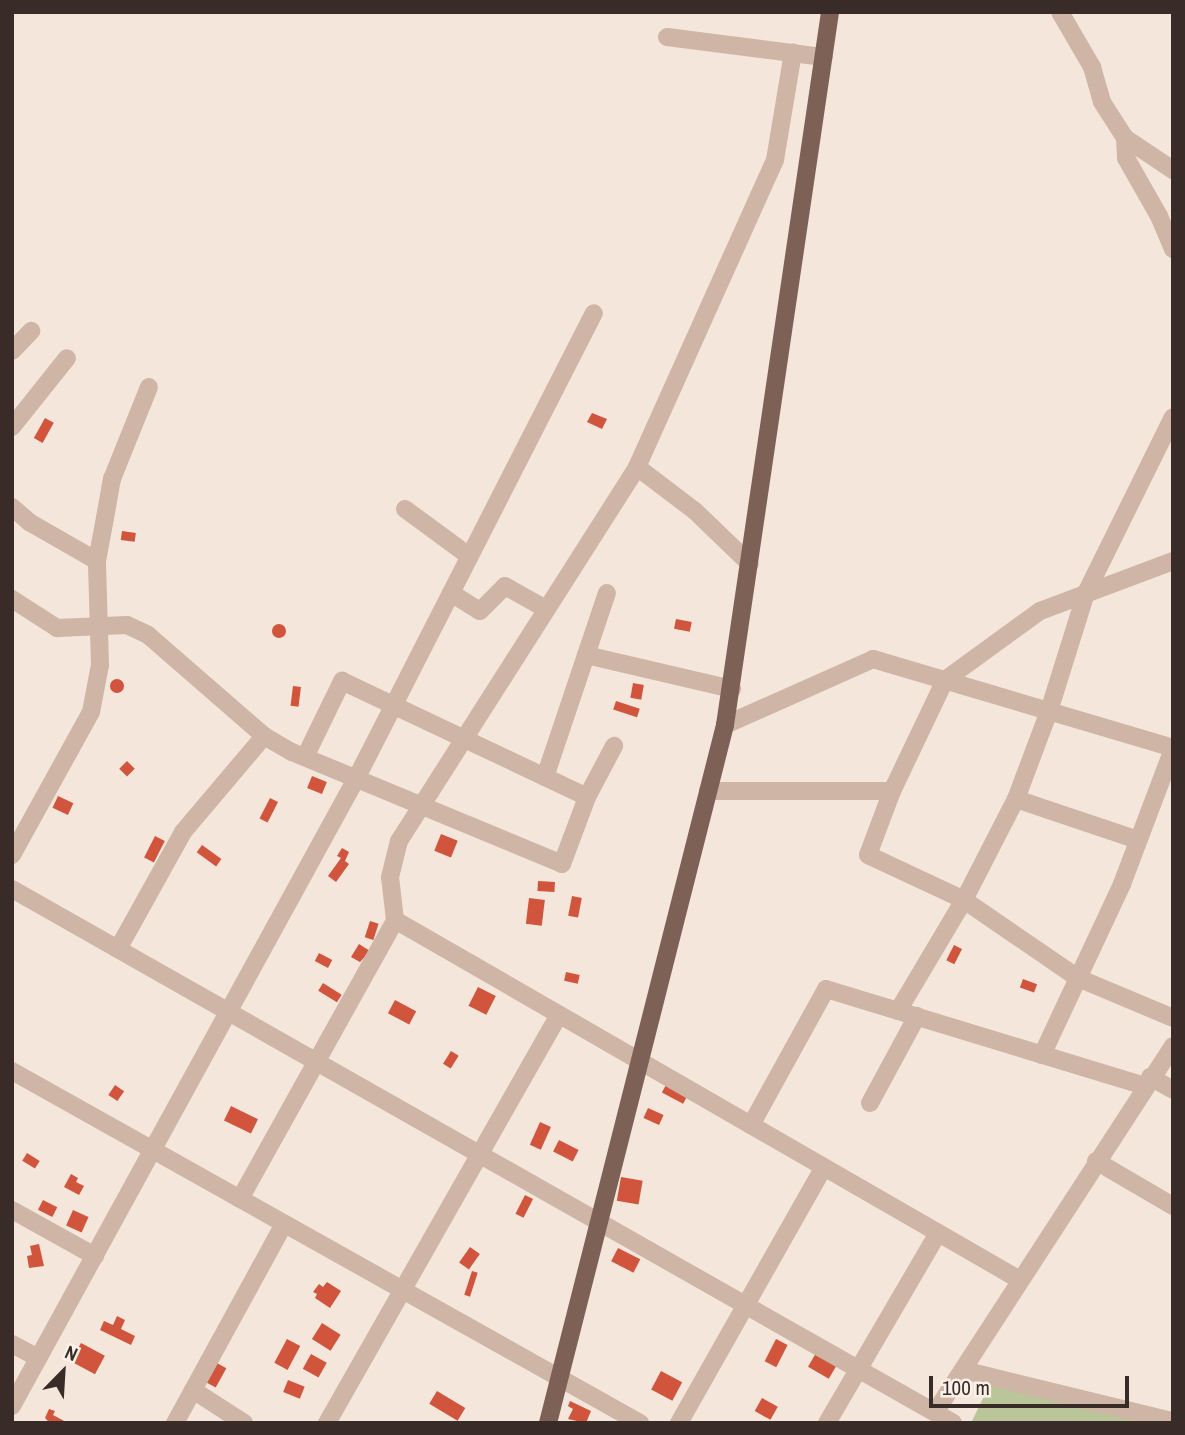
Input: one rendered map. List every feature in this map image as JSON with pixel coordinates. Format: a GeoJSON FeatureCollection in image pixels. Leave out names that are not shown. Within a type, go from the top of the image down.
{"type":"FeatureCollection","features":[{"type":"Feature","properties":{"kind":"main road"},"geometry":{"type":"LineString","coordinates":[[548,1423],[732,689],[830,12]]}},
{"type":"Feature","properties":{"kind":"street"},"geometry":{"type":"LineString","coordinates":[[1060,12],[1092,67],[1102,102],[1125,138],[1173,170]]}},
{"type":"Feature","properties":{"kind":"street"},"geometry":{"type":"LineString","coordinates":[[667,37],[824,57]]}},
{"type":"Feature","properties":{"kind":"street"},"geometry":{"type":"LineString","coordinates":[[240,1199],[395,920],[390,877],[399,841],[637,467],[775,160],[793,53]]}},
{"type":"Feature","properties":{"kind":"street"},"geometry":{"type":"LineString","coordinates":[[1125,138],[1126,158],[1159,216],[1173,249]]}},
{"type":"Feature","properties":{"kind":"street"},"geometry":{"type":"LineString","coordinates":[[12,1406],[356,779],[594,313]]}},
{"type":"Feature","properties":{"kind":"street"},"geometry":{"type":"LineString","coordinates":[[12,351],[31,331]]}},
{"type":"Feature","properties":{"kind":"street"},"geometry":{"type":"LineString","coordinates":[[12,427],[67,359]]}},
{"type":"Feature","properties":{"kind":"street"},"geometry":{"type":"LineString","coordinates":[[12,855],[91,712],[100,665],[97,561],[112,479],[149,387]]}},
{"type":"Feature","properties":{"kind":"street"},"geometry":{"type":"LineString","coordinates":[[898,1011],[964,900],[1016,799],[1049,711],[1086,593],[1173,417]]}},
{"type":"Feature","properties":{"kind":"street"},"geometry":{"type":"LineString","coordinates":[[637,467],[695,511],[750,564]]}},
{"type":"Feature","properties":{"kind":"street"},"geometry":{"type":"LineString","coordinates":[[12,507],[29,522],[97,561]]}},
{"type":"Feature","properties":{"kind":"street"},"geometry":{"type":"LineString","coordinates":[[405,509],[469,556]]}},
{"type":"Feature","properties":{"kind":"street"},"geometry":{"type":"LineString","coordinates":[[1173,561],[1040,611],[945,680],[892,791],[868,855],[964,900],[1078,978],[1173,1018]]}},
{"type":"Feature","properties":{"kind":"street"},"geometry":{"type":"LineString","coordinates":[[451,593],[480,611],[505,586],[546,609]]}},
{"type":"Feature","properties":{"kind":"street"},"geometry":{"type":"LineString","coordinates":[[545,777],[607,593]]}},
{"type":"Feature","properties":{"kind":"street"},"geometry":{"type":"LineString","coordinates":[[14,604],[57,628],[99,624],[127,625],[148,635],[264,736],[356,779],[562,864],[587,797],[614,747]]}},
{"type":"Feature","properties":{"kind":"street"},"geometry":{"type":"LineString","coordinates":[[586,655],[732,689]]}},
{"type":"Feature","properties":{"kind":"street"},"geometry":{"type":"LineString","coordinates":[[725,724],[873,659],[1173,748],[1139,840],[1042,1055]]}},
{"type":"Feature","properties":{"kind":"street"},"geometry":{"type":"LineString","coordinates":[[305,757],[342,681],[587,797]]}},
{"type":"Feature","properties":{"kind":"street"},"geometry":{"type":"LineString","coordinates":[[118,949],[183,832],[264,736]]}},
{"type":"Feature","properties":{"kind":"street"},"geometry":{"type":"LineString","coordinates":[[708,791],[892,791]]}},
{"type":"Feature","properties":{"kind":"street"},"geometry":{"type":"LineString","coordinates":[[1016,799],[1139,840]]}},
{"type":"Feature","properties":{"kind":"street"},"geometry":{"type":"LineString","coordinates":[[12,889],[953,1423]]}},
{"type":"Feature","properties":{"kind":"street"},"geometry":{"type":"LineString","coordinates":[[395,920],[1020,1280]]}},
{"type":"Feature","properties":{"kind":"street"},"geometry":{"type":"LineString","coordinates":[[751,1125],[826,989],[1042,1055],[1173,1090]]}},
{"type":"Feature","properties":{"kind":"street"},"geometry":{"type":"LineString","coordinates":[[327,1423],[559,1014]]}},
{"type":"Feature","properties":{"kind":"street"},"geometry":{"type":"LineString","coordinates":[[870,1103],[917,1016]]}},
{"type":"Feature","properties":{"kind":"street"},"geometry":{"type":"LineString","coordinates":[[936,1411],[1147,1082],[1173,1046]]}},
{"type":"Feature","properties":{"kind":"street"},"geometry":{"type":"LineString","coordinates":[[12,1071],[640,1423]]}},
{"type":"Feature","properties":{"kind":"street"},"geometry":{"type":"LineString","coordinates":[[1096,1161],[1173,1206]]}},
{"type":"Feature","properties":{"kind":"street"},"geometry":{"type":"LineString","coordinates":[[679,1423],[824,1167]]}},
{"type":"Feature","properties":{"kind":"street"},"geometry":{"type":"LineString","coordinates":[[12,1210],[94,1256]]}},
{"type":"Feature","properties":{"kind":"street"},"geometry":{"type":"LineString","coordinates":[[175,1423],[284,1224]]}},
{"type":"Feature","properties":{"kind":"street"},"geometry":{"type":"LineString","coordinates":[[827,1423],[938,1233]]}},
{"type":"Feature","properties":{"kind":"street"},"geometry":{"type":"LineString","coordinates":[[12,1344],[38,1359]]}},
{"type":"Feature","properties":{"kind":"street"},"geometry":{"type":"LineString","coordinates":[[963,1370],[1173,1421]]}},
{"type":"Feature","properties":{"kind":"street"},"geometry":{"type":"LineString","coordinates":[[193,1390],[244,1423]]}},
{"type":"Feature","properties":{"kind":"green space"},"geometry":{"type":"Polygon","coordinates":[[[990,1384],[1146,1423],[971,1423],[990,1384]]]}},
{"type":"Feature","properties":{"kind":"building"},"geometry":{"type":"Polygon","coordinates":[[[592,413],[607,419],[602,429],[587,422],[592,413]]]}},
{"type":"Feature","properties":{"kind":"building"},"geometry":{"type":"Polygon","coordinates":[[[45,418],[54,423],[43,443],[34,438],[45,418]]]}},
{"type":"Feature","properties":{"kind":"building"},"geometry":{"type":"Polygon","coordinates":[[[122,531],[136,533],[135,542],[121,540],[122,531]]]}},
{"type":"Feature","properties":{"kind":"building"},"geometry":{"type":"Polygon","coordinates":[[[676,619],[692,622],[690,632],[674,629],[676,619]]]}},
{"type":"Feature","properties":{"kind":"building"},"geometry":{"type":"Polygon","coordinates":[[[279,624],[284,626],[284,636],[279,638],[274,636],[272,631],[274,626],[279,624]]]}},
{"type":"Feature","properties":{"kind":"building"},"geometry":{"type":"Polygon","coordinates":[[[117,679],[122,681],[122,691],[117,693],[112,691],[110,686],[112,681],[117,679]]]}},
{"type":"Feature","properties":{"kind":"building"},"geometry":{"type":"Polygon","coordinates":[[[633,683],[644,685],[641,700],[630,698],[633,683]]]}},
{"type":"Feature","properties":{"kind":"building"},"geometry":{"type":"Polygon","coordinates":[[[293,686],[301,687],[299,707],[291,706],[293,686]]]}},
{"type":"Feature","properties":{"kind":"building"},"geometry":{"type":"Polygon","coordinates":[[[616,701],[640,709],[637,717],[613,710],[616,701]]]}},
{"type":"Feature","properties":{"kind":"building"},"geometry":{"type":"Polygon","coordinates":[[[127,761],[135,769],[127,777],[119,769],[127,761]]]}},
{"type":"Feature","properties":{"kind":"building"},"geometry":{"type":"Polygon","coordinates":[[[312,776],[327,782],[322,794],[307,788],[312,776]]]}},
{"type":"Feature","properties":{"kind":"building"},"geometry":{"type":"Polygon","coordinates":[[[58,796],[73,803],[68,815],[53,808],[58,796]]]}},
{"type":"Feature","properties":{"kind":"building"},"geometry":{"type":"Polygon","coordinates":[[[270,798],[278,802],[268,823],[260,818],[270,798]]]}},
{"type":"Feature","properties":{"kind":"building"},"geometry":{"type":"Polygon","coordinates":[[[441,834],[458,841],[451,857],[434,851],[441,834]]]}},
{"type":"Feature","properties":{"kind":"building"},"geometry":{"type":"Polygon","coordinates":[[[155,836],[165,841],[154,862],[144,857],[155,836]]]}},
{"type":"Feature","properties":{"kind":"building"},"geometry":{"type":"Polygon","coordinates":[[[202,845],[221,859],[216,866],[197,852],[202,845]]]}},
{"type":"Feature","properties":{"kind":"building"},"geometry":{"type":"Polygon","coordinates":[[[342,848],[349,852],[345,861],[349,864],[336,882],[328,876],[341,858],[337,856],[342,848]]]}},
{"type":"Feature","properties":{"kind":"building"},"geometry":{"type":"Polygon","coordinates":[[[538,881],[555,882],[554,892],[537,891],[538,881]]]}},
{"type":"Feature","properties":{"kind":"building"},"geometry":{"type":"Polygon","coordinates":[[[572,896],[582,898],[578,918],[568,916],[572,896]]]}},
{"type":"Feature","properties":{"kind":"building"},"geometry":{"type":"Polygon","coordinates":[[[529,898],[545,900],[542,926],[526,924],[529,898]]]}},
{"type":"Feature","properties":{"kind":"building"},"geometry":{"type":"Polygon","coordinates":[[[370,921],[379,924],[373,940],[365,937],[370,921]]]}},
{"type":"Feature","properties":{"kind":"building"},"geometry":{"type":"Polygon","coordinates":[[[359,944],[370,951],[360,962],[351,957],[359,944]]]}},
{"type":"Feature","properties":{"kind":"building"},"geometry":{"type":"Polygon","coordinates":[[[954,945],[962,949],[954,964],[946,960],[954,945]]]}},
{"type":"Feature","properties":{"kind":"building"},"geometry":{"type":"Polygon","coordinates":[[[319,953],[332,960],[328,968],[315,961],[319,953]]]}},
{"type":"Feature","properties":{"kind":"building"},"geometry":{"type":"Polygon","coordinates":[[[566,972],[580,975],[578,984],[564,981],[566,972]]]}},
{"type":"Feature","properties":{"kind":"building"},"geometry":{"type":"Polygon","coordinates":[[[1023,979],[1037,984],[1034,993],[1020,987],[1023,979]]]}},
{"type":"Feature","properties":{"kind":"building"},"geometry":{"type":"Polygon","coordinates":[[[323,983],[342,995],[337,1002],[318,991],[323,983]]]}},
{"type":"Feature","properties":{"kind":"building"},"geometry":{"type":"Polygon","coordinates":[[[478,987],[496,996],[486,1015],[468,1006],[478,987]]]}},
{"type":"Feature","properties":{"kind":"building"},"geometry":{"type":"Polygon","coordinates":[[[395,1000],[416,1011],[409,1025],[388,1013],[395,1000]]]}},
{"type":"Feature","properties":{"kind":"building"},"geometry":{"type":"Polygon","coordinates":[[[451,1051],[459,1056],[451,1068],[443,1064],[451,1051]]]}},
{"type":"Feature","properties":{"kind":"building"},"geometry":{"type":"Polygon","coordinates":[[[668,1081],[689,1092],[683,1104],[662,1092],[668,1081]]]}},
{"type":"Feature","properties":{"kind":"building"},"geometry":{"type":"Polygon","coordinates":[[[115,1085],[124,1091],[117,1101],[108,1095],[115,1085]]]}},
{"type":"Feature","properties":{"kind":"building"},"geometry":{"type":"Polygon","coordinates":[[[231,1106],[258,1119],[251,1134],[224,1120],[231,1106]]]}},
{"type":"Feature","properties":{"kind":"building"},"geometry":{"type":"Polygon","coordinates":[[[648,1108],[664,1115],[659,1125],[644,1118],[648,1108]]]}},
{"type":"Feature","properties":{"kind":"building"},"geometry":{"type":"Polygon","coordinates":[[[540,1122],[551,1127],[541,1150],[530,1145],[540,1122]]]}},
{"type":"Feature","properties":{"kind":"building"},"geometry":{"type":"Polygon","coordinates":[[[559,1140],[579,1150],[573,1162],[553,1152],[559,1140]]]}},
{"type":"Feature","properties":{"kind":"building"},"geometry":{"type":"Polygon","coordinates":[[[27,1153],[40,1161],[35,1169],[22,1161],[27,1153]]]}},
{"type":"Feature","properties":{"kind":"building"},"geometry":{"type":"Polygon","coordinates":[[[71,1174],[78,1178],[76,1182],[84,1186],[79,1195],[64,1187],[71,1174]]]}},
{"type":"Feature","properties":{"kind":"building"},"geometry":{"type":"Polygon","coordinates":[[[621,1177],[643,1181],[638,1204],[617,1201],[621,1177]]]}},
{"type":"Feature","properties":{"kind":"building"},"geometry":{"type":"Polygon","coordinates":[[[525,1195],[533,1199],[523,1218],[515,1214],[525,1195]]]}},
{"type":"Feature","properties":{"kind":"building"},"geometry":{"type":"Polygon","coordinates":[[[43,1200],[57,1207],[52,1217],[38,1210],[43,1200]]]}},
{"type":"Feature","properties":{"kind":"building"},"geometry":{"type":"Polygon","coordinates":[[[73,1210],[89,1217],[82,1232],[66,1226],[73,1210]]]}},
{"type":"Feature","properties":{"kind":"building"},"geometry":{"type":"Polygon","coordinates":[[[39,1244],[44,1266],[29,1268],[27,1256],[32,1255],[30,1246],[39,1244]]]}},
{"type":"Feature","properties":{"kind":"building"},"geometry":{"type":"Polygon","coordinates":[[[470,1247],[480,1254],[469,1269],[459,1263],[470,1247]]]}},
{"type":"Feature","properties":{"kind":"building"},"geometry":{"type":"Polygon","coordinates":[[[618,1248],[640,1259],[633,1273],[611,1261],[618,1248]]]}},
{"type":"Feature","properties":{"kind":"building"},"geometry":{"type":"Polygon","coordinates":[[[472,1271],[478,1273],[470,1297],[464,1295],[472,1271]]]}},
{"type":"Feature","properties":{"kind":"building"},"geometry":{"type":"Polygon","coordinates":[[[327,1282],[341,1291],[330,1308],[315,1298],[317,1294],[313,1292],[319,1284],[323,1287],[327,1282]]]}},
{"type":"Feature","properties":{"kind":"building"},"geometry":{"type":"Polygon","coordinates":[[[117,1316],[125,1320],[121,1329],[135,1336],[131,1345],[100,1330],[104,1321],[113,1325],[117,1316]]]}},
{"type":"Feature","properties":{"kind":"building"},"geometry":{"type":"Polygon","coordinates":[[[322,1323],[341,1335],[331,1351],[312,1339],[322,1323]]]}},
{"type":"Feature","properties":{"kind":"building"},"geometry":{"type":"Polygon","coordinates":[[[287,1339],[300,1346],[288,1370],[274,1363],[287,1339]]]}},
{"type":"Feature","properties":{"kind":"building"},"geometry":{"type":"Polygon","coordinates":[[[776,1339],[788,1345],[776,1367],[765,1361],[776,1339]]]}},
{"type":"Feature","properties":{"kind":"building"},"geometry":{"type":"Polygon","coordinates":[[[81,1343],[105,1356],[95,1374],[71,1362],[81,1343]]]}},
{"type":"Feature","properties":{"kind":"building"},"geometry":{"type":"Polygon","coordinates":[[[816,1353],[837,1365],[829,1379],[808,1367],[816,1353]]]}},
{"type":"Feature","properties":{"kind":"building"},"geometry":{"type":"Polygon","coordinates":[[[311,1354],[327,1363],[319,1378],[303,1369],[311,1354]]]}},
{"type":"Feature","properties":{"kind":"building"},"geometry":{"type":"Polygon","coordinates":[[[215,1362],[226,1368],[216,1388],[204,1381],[215,1362]]]}},
{"type":"Feature","properties":{"kind":"building"},"geometry":{"type":"Polygon","coordinates":[[[661,1371],[682,1382],[672,1401],[651,1390],[661,1371]]]}},
{"type":"Feature","properties":{"kind":"building"},"geometry":{"type":"Polygon","coordinates":[[[288,1380],[305,1387],[300,1399],[283,1392],[288,1380]]]}},
{"type":"Feature","properties":{"kind":"building"},"geometry":{"type":"Polygon","coordinates":[[[437,1391],[465,1408],[458,1421],[429,1404],[437,1391]]]}},
{"type":"Feature","properties":{"kind":"building"},"geometry":{"type":"Polygon","coordinates":[[[762,1398],[778,1407],[770,1420],[755,1411],[762,1398]]]}},
{"type":"Feature","properties":{"kind":"building"},"geometry":{"type":"Polygon","coordinates":[[[570,1401],[591,1411],[586,1423],[568,1419],[573,1409],[568,1406],[570,1401]]]}},
{"type":"Feature","properties":{"kind":"building"},"geometry":{"type":"Polygon","coordinates":[[[49,1409],[55,1411],[53,1415],[68,1423],[50,1423],[45,1418],[49,1409]]]}}]}
